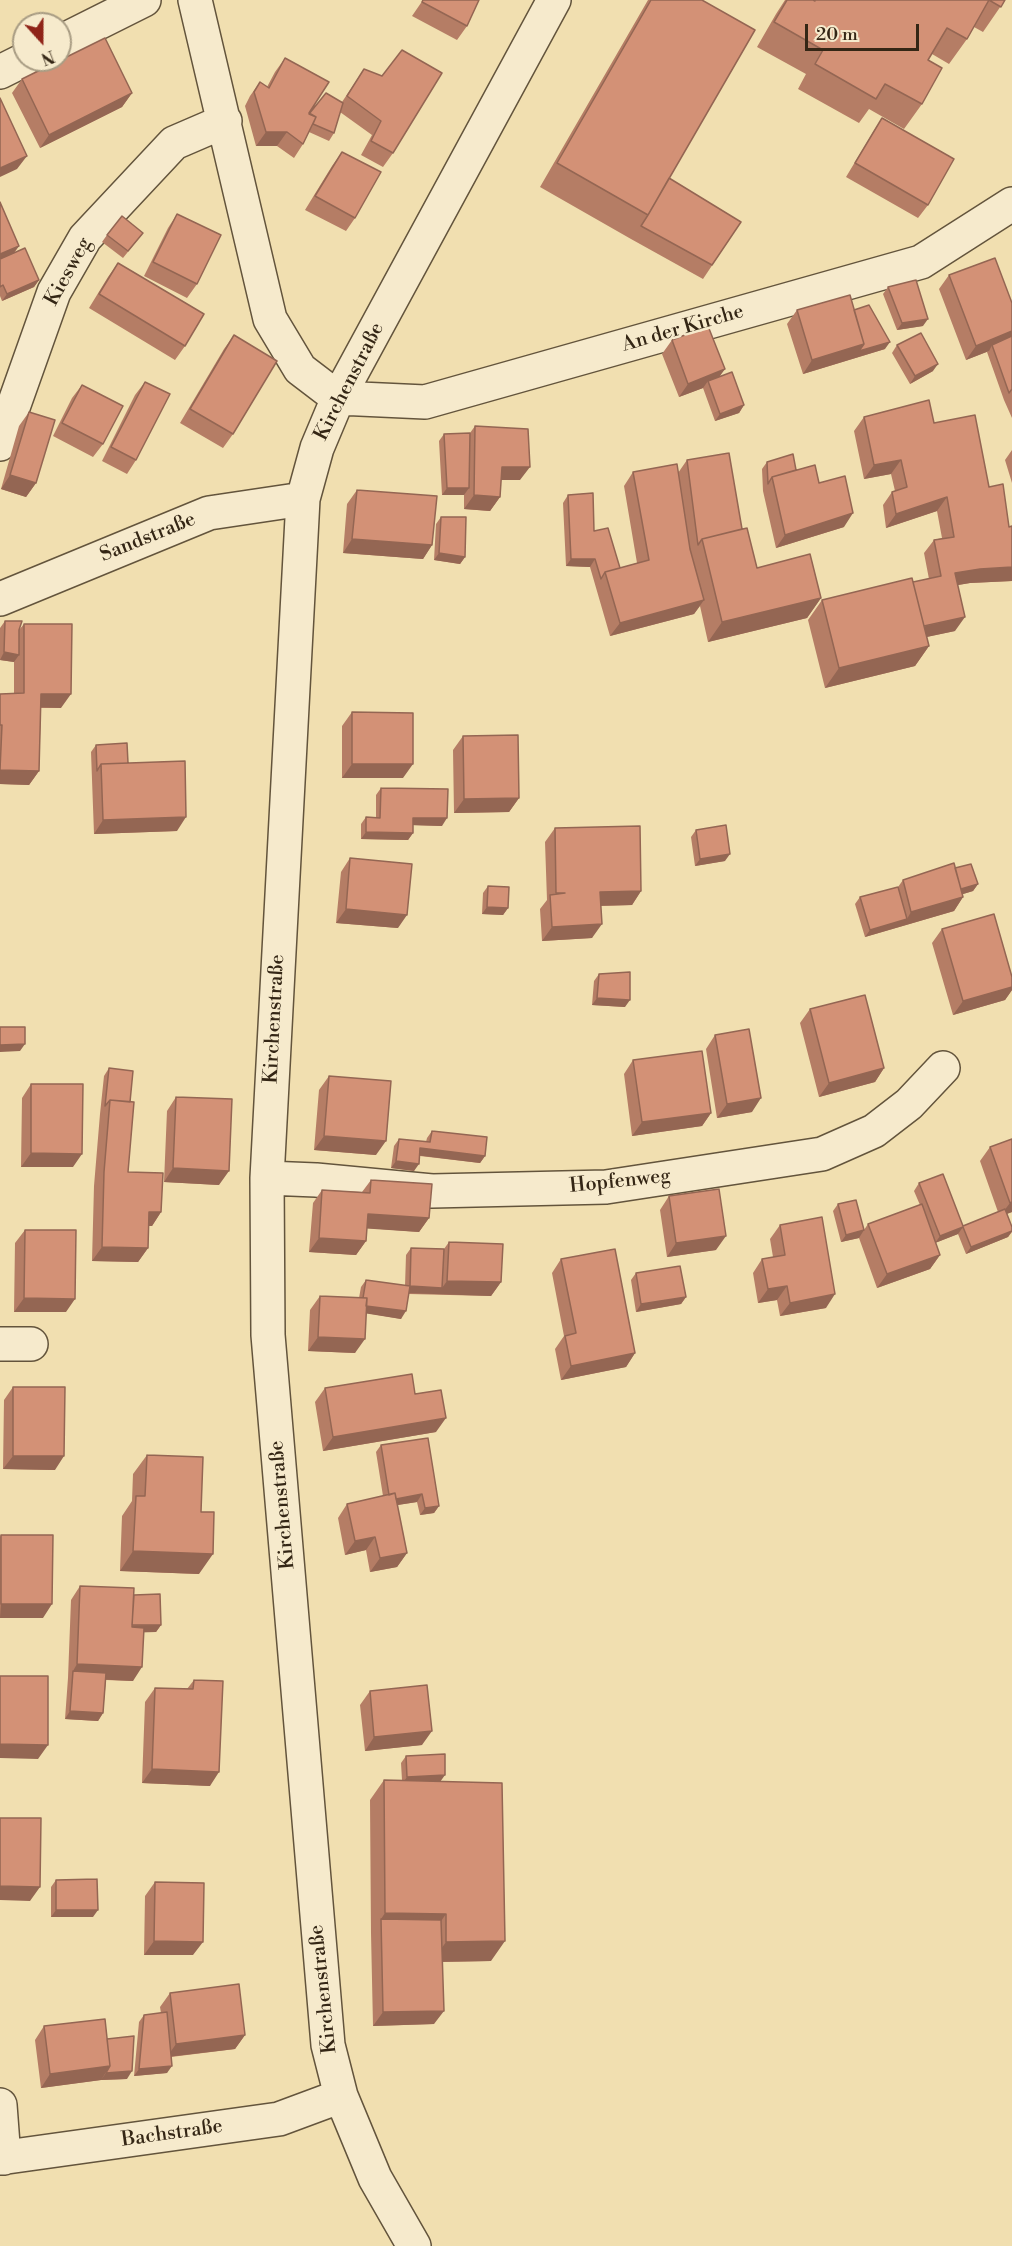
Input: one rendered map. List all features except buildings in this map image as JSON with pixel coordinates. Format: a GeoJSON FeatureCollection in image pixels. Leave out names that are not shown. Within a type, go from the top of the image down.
{"type":"FeatureCollection","features":[{"type":"Feature","properties":{"kind":"street"},"geometry":{"type":"LineString","coordinates":[[72,36],[144,0]]}},
{"type":"Feature","properties":{"kind":"street"},"geometry":{"type":"LineString","coordinates":[[195,0],[270,319],[300,369],[338,399]]}},
{"type":"Feature","properties":{"kind":"street","name":"Kirchenstraße"},"geometry":{"type":"LineString","coordinates":[[414,2246],[375,2178],[340,2096],[327,2045],[269,1347],[267,1178],[303,499],[317,448],[338,399],[554,0]]}},
{"type":"Feature","properties":{"kind":"street","name":"Kiesweg"},"geometry":{"type":"LineString","coordinates":[[0,444],[54,292],[85,238],[174,143],[225,121]]}},
{"type":"Feature","properties":{"kind":"street","name":"An der Kirche"},"geometry":{"type":"LineString","coordinates":[[338,399],[425,402],[921,262],[1012,204]]}},
{"type":"Feature","properties":{"kind":"street","name":"Sandstraße"},"geometry":{"type":"LineString","coordinates":[[0,599],[209,513],[303,499]]}},
{"type":"Feature","properties":{"kind":"street","name":"Hopfenweg"},"geometry":{"type":"LineString","coordinates":[[267,1178],[316,1180],[432,1191],[606,1187],[822,1154],[874,1131],[909,1104],[943,1068]]}},
{"type":"Feature","properties":{"kind":"street","name":"Bachstraße"},"geometry":{"type":"LineString","coordinates":[[2,2158],[279,2119],[340,2096]]}},
{"type":"Feature","properties":{"kind":"street"},"geometry":{"type":"LineString","coordinates":[[0,2105],[2,2158]]}}]}
